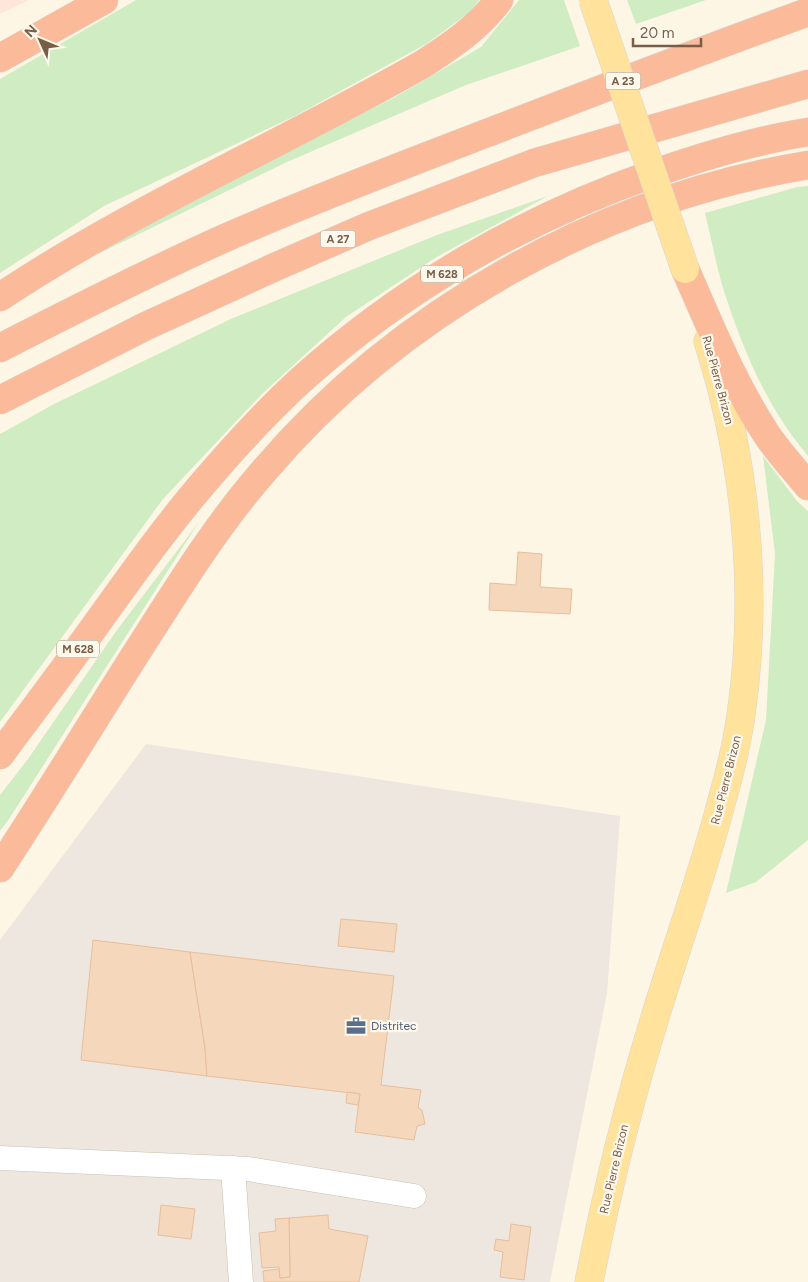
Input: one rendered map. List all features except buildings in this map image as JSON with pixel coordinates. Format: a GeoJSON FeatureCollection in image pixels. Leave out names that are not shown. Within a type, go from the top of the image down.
{"type":"FeatureCollection","features":[{"type":"Feature","properties":{"kind":"highway"},"geometry":{"type":"LineString","coordinates":[[4,55],[104,0]]}},
{"type":"Feature","properties":{"kind":"highway"},"geometry":{"type":"LineString","coordinates":[[0,297],[75,250],[127,221],[422,64],[458,41],[499,0]]}},
{"type":"Feature","properties":{"kind":"highway","name":"A 23"},"geometry":{"type":"LineString","coordinates":[[438,152],[808,12]]}},
{"type":"Feature","properties":{"kind":"highway"},"geometry":{"type":"LineString","coordinates":[[0,348],[124,285],[226,238],[438,152],[808,29]]}},
{"type":"Feature","properties":{"kind":"highway","name":"A 27"},"geometry":{"type":"LineString","coordinates":[[0,400],[146,326],[274,266],[369,226],[534,163],[570,146],[808,66]]}},
{"type":"Feature","properties":{"kind":"highway"},"geometry":{"type":"LineString","coordinates":[[534,163],[808,84]]}},
{"type":"Feature","properties":{"kind":"highway","name":"M 628"},"geometry":{"type":"LineString","coordinates":[[0,755],[127,580],[206,480],[300,381],[336,351],[401,301],[436,278],[499,241],[566,207],[618,186],[683,164],[740,147],[808,132]]}},
{"type":"Feature","properties":{"kind":"highway"},"geometry":{"type":"LineString","coordinates":[[0,868],[171,599],[226,519],[263,472],[302,429],[350,384],[404,340],[450,307],[495,279],[581,234],[658,203],[694,191],[730,181],[808,165]]}},
{"type":"Feature","properties":{"kind":"highway"},"geometry":{"type":"LineString","coordinates":[[685,269],[746,400],[767,435],[808,486]]}},
{"type":"Feature","properties":{"kind":"main road","name":"Rue Pierre Brizon"},"geometry":{"type":"LineString","coordinates":[[589,1282],[628,1106],[706,858],[731,767],[741,718],[750,630],[750,587],[741,489],[722,391],[685,269],[592,0]]}},
{"type":"Feature","properties":{"kind":"lane"},"geometry":{"type":"LineString","coordinates":[[0,1158],[258,1170],[414,1196]]}},
{"type":"Feature","properties":{"kind":"lane"},"geometry":{"type":"LineString","coordinates":[[233,1168],[241,1282]]}},
{"type":"Feature","properties":{"kind":"shaded area"},"geometry":{"type":"Polygon","coordinates":[[[0,0],[29,0],[0,14],[0,0]]]}},
{"type":"Feature","properties":{"kind":"shaded area"},"geometry":{"type":"Polygon","coordinates":[[[146,744],[620,816],[607,993],[550,1282],[0,1282],[0,940],[146,744]]]}},
{"type":"Feature","properties":{"kind":"green space"},"geometry":{"type":"Polygon","coordinates":[[[136,0],[479,0],[470,12],[426,44],[295,116],[104,206],[0,273],[0,79],[136,0]]]}},
{"type":"Feature","properties":{"kind":"green space"},"geometry":{"type":"Polygon","coordinates":[[[519,0],[564,0],[580,46],[466,85],[287,162],[63,271],[196,196],[395,97],[481,47],[519,0]]]}},
{"type":"Feature","properties":{"kind":"green space"},"geometry":{"type":"Polygon","coordinates":[[[627,0],[706,0],[636,24],[627,0]]]}},
{"type":"Feature","properties":{"kind":"green space"},"geometry":{"type":"Polygon","coordinates":[[[808,186],[808,456],[780,418],[747,355],[723,288],[705,213],[797,187],[808,186]]]}},
{"type":"Feature","properties":{"kind":"green space"},"geometry":{"type":"Polygon","coordinates":[[[548,196],[435,258],[346,317],[262,394],[163,499],[0,722],[0,434],[54,404],[233,318],[437,235],[548,196]]]}},
{"type":"Feature","properties":{"kind":"green space"},"geometry":{"type":"Polygon","coordinates":[[[763,456],[797,501],[808,511],[808,840],[756,882],[726,893],[766,720],[775,554],[763,456]]]}},
{"type":"Feature","properties":{"kind":"green space"},"geometry":{"type":"Polygon","coordinates":[[[199,522],[0,831],[0,795],[28,759],[117,630],[199,522]]]}},
{"type":"Feature","properties":{"kind":"place","name":"Distritec"},"geometry":{"type":"Point","coordinates":[356,1026]}}]}
